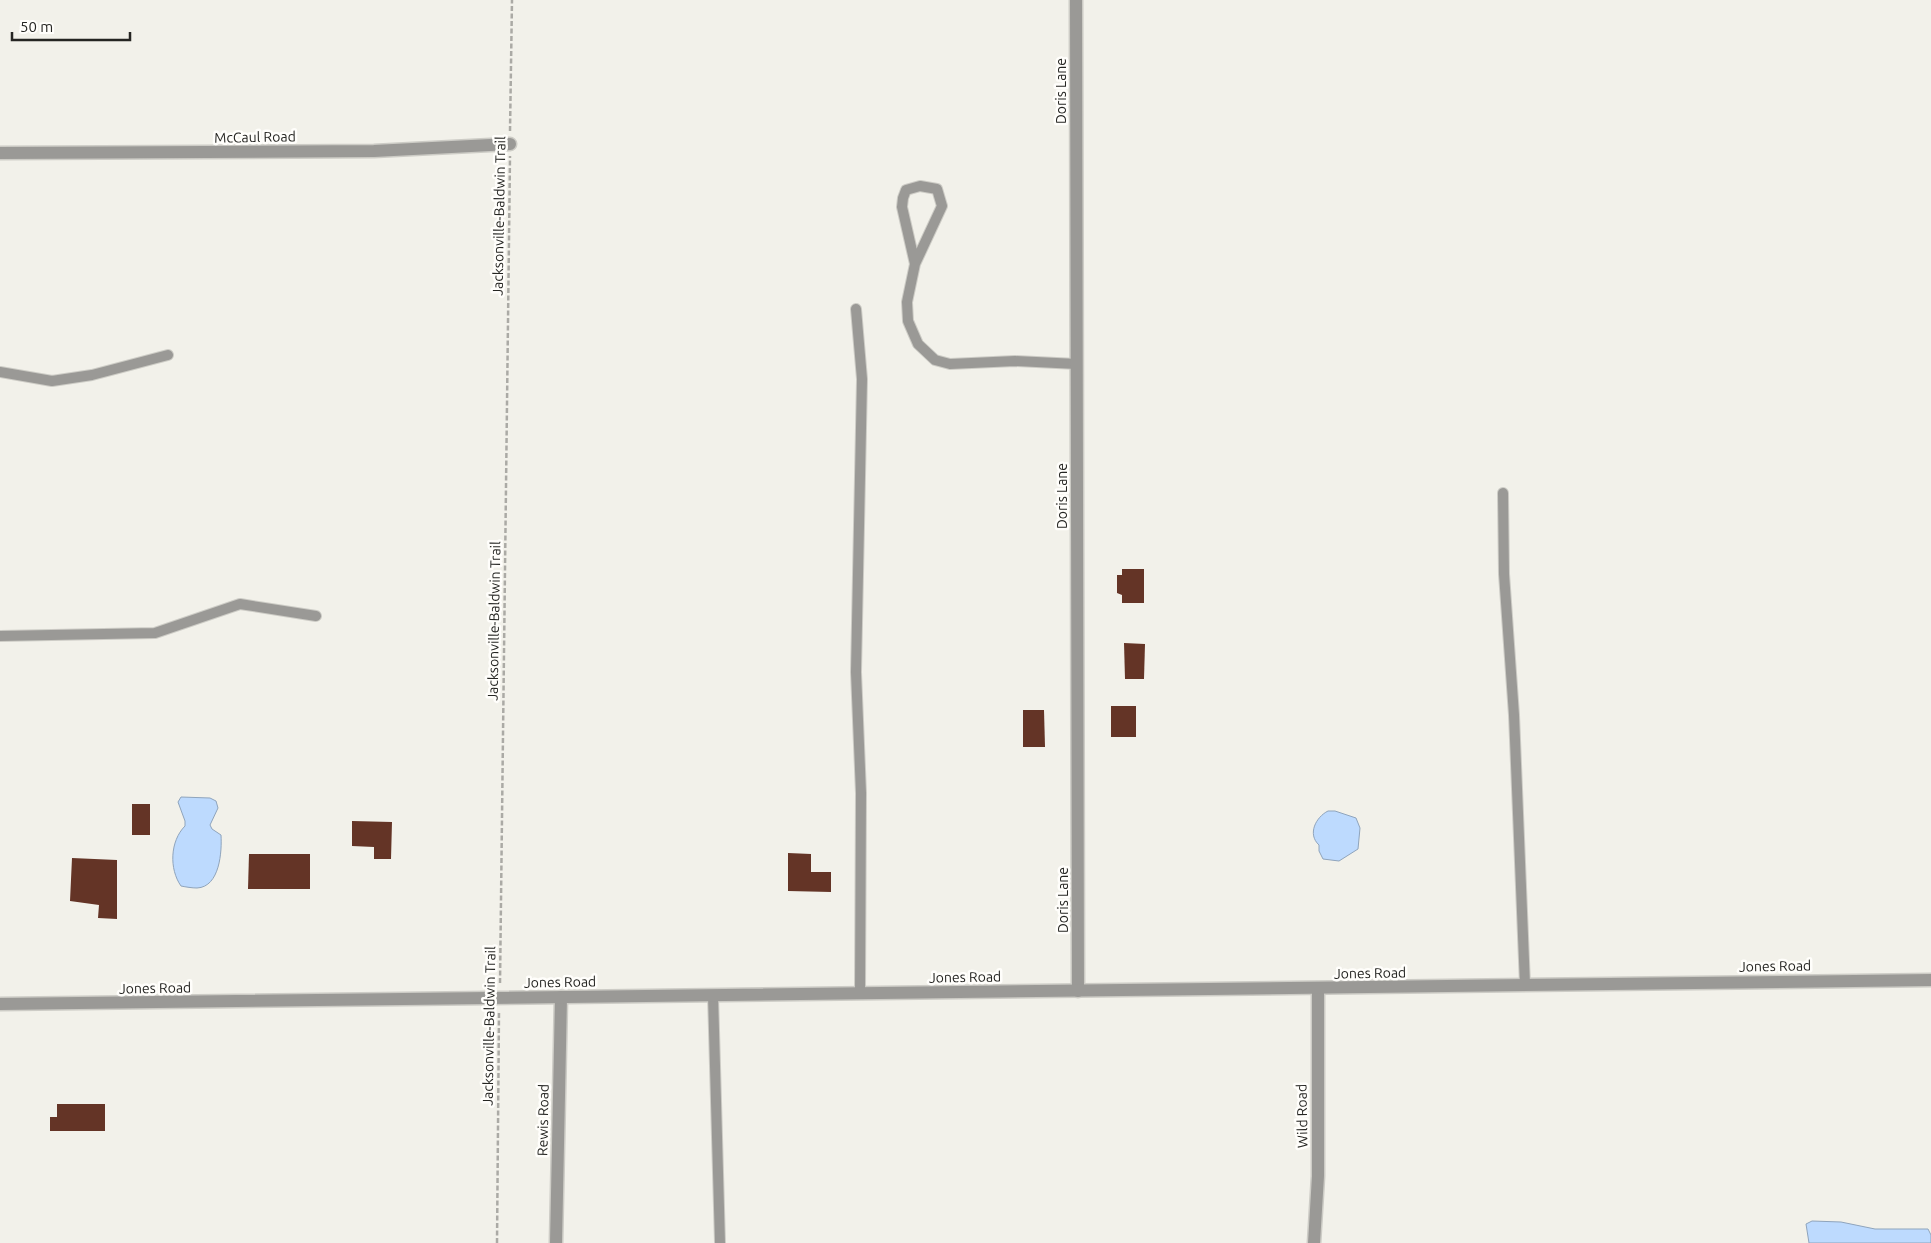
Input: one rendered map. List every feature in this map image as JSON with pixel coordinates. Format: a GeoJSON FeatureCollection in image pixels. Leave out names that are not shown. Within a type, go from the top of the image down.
{"type":"FeatureCollection","features":[{"type":"Feature","properties":{"kind":"street","name":"Doris Lane"},"geometry":{"type":"LineString","coordinates":[[1076,0],[1078,991]]}},
{"type":"Feature","properties":{"kind":"street","name":"McCaul Road"},"geometry":{"type":"LineString","coordinates":[[0,153],[374,151],[510,144]]}},
{"type":"Feature","properties":{"kind":"street","name":"Jones Road"},"geometry":{"type":"LineString","coordinates":[[0,1004],[1931,980]]}},
{"type":"Feature","properties":{"kind":"street","name":"Wild Road"},"geometry":{"type":"LineString","coordinates":[[1314,1243],[1318,1176],[1318,989]]}},
{"type":"Feature","properties":{"kind":"street","name":"Rewis Road"},"geometry":{"type":"LineString","coordinates":[[556,1243],[561,998]]}},
{"type":"Feature","properties":{"kind":"lane"},"geometry":{"type":"LineString","coordinates":[[915,264],[902,208],[903,198],[906,190],[920,186],[937,189],[942,206],[921,247],[915,264],[907,302],[908,321],[918,344],[935,360],[950,364],[1015,361],[1077,364]]}},
{"type":"Feature","properties":{"kind":"lane"},"geometry":{"type":"LineString","coordinates":[[856,309],[862,379],[856,672],[860,793],[860,993]]}},
{"type":"Feature","properties":{"kind":"lane"},"geometry":{"type":"LineString","coordinates":[[0,372],[52,381],[92,375],[168,355]]}},
{"type":"Feature","properties":{"kind":"lane"},"geometry":{"type":"LineString","coordinates":[[1503,493],[1504,574],[1514,715],[1525,985]]}},
{"type":"Feature","properties":{"kind":"lane"},"geometry":{"type":"LineString","coordinates":[[0,636],[156,633],[240,604],[316,616]]}},
{"type":"Feature","properties":{"kind":"lane"},"geometry":{"type":"LineString","coordinates":[[713,994],[720,1243]]}},
{"type":"Feature","properties":{"kind":"path","name":"Jacksonville-Baldwin Trail"},"geometry":{"type":"LineString","coordinates":[[497,1243],[512,0]]}},
{"type":"Feature","properties":{"kind":"water"},"geometry":{"type":"Polygon","coordinates":[[[181,797],[210,798],[216,801],[218,808],[210,825],[212,829],[221,835],[218,867],[211,882],[197,888],[181,886],[174,872],[174,847],[176,839],[185,826],[178,802],[181,797]]]}},
{"type":"Feature","properties":{"kind":"water"},"geometry":{"type":"Polygon","coordinates":[[[1328,811],[1335,811],[1356,818],[1360,828],[1358,849],[1339,861],[1323,859],[1319,851],[1319,845],[1315,841],[1314,826],[1320,817],[1328,811]]]}},
{"type":"Feature","properties":{"kind":"water"},"geometry":{"type":"Polygon","coordinates":[[[1812,1221],[1841,1222],[1875,1229],[1928,1229],[1931,1235],[1931,1243],[1809,1243],[1806,1224],[1812,1221]]]}},
{"type":"Feature","properties":{"kind":"building"},"geometry":{"type":"Polygon","coordinates":[[[1122,569],[1144,569],[1144,603],[1122,603],[1122,595],[1117,593],[1117,575],[1122,575],[1122,569]]]}},
{"type":"Feature","properties":{"kind":"building"},"geometry":{"type":"Polygon","coordinates":[[[1124,643],[1145,644],[1144,679],[1125,679],[1124,643]]]}},
{"type":"Feature","properties":{"kind":"building"},"geometry":{"type":"Polygon","coordinates":[[[1111,706],[1136,706],[1136,737],[1111,737],[1111,706]]]}},
{"type":"Feature","properties":{"kind":"building"},"geometry":{"type":"Polygon","coordinates":[[[1023,710],[1044,710],[1045,747],[1023,747],[1023,710]]]}},
{"type":"Feature","properties":{"kind":"building"},"geometry":{"type":"Polygon","coordinates":[[[132,804],[150,804],[150,835],[132,835],[132,804]]]}},
{"type":"Feature","properties":{"kind":"building"},"geometry":{"type":"Polygon","coordinates":[[[352,821],[392,822],[391,859],[374,859],[374,847],[352,846],[352,821]]]}},
{"type":"Feature","properties":{"kind":"building"},"geometry":{"type":"Polygon","coordinates":[[[788,853],[811,854],[811,872],[831,872],[831,892],[788,891],[788,853]]]}},
{"type":"Feature","properties":{"kind":"building"},"geometry":{"type":"Polygon","coordinates":[[[249,854],[310,854],[310,889],[248,889],[249,854]]]}},
{"type":"Feature","properties":{"kind":"building"},"geometry":{"type":"Polygon","coordinates":[[[72,858],[117,860],[117,919],[98,918],[99,905],[70,901],[72,858]]]}},
{"type":"Feature","properties":{"kind":"building"},"geometry":{"type":"Polygon","coordinates":[[[57,1104],[105,1104],[105,1131],[50,1131],[50,1117],[57,1117],[57,1104]]]}}]}
